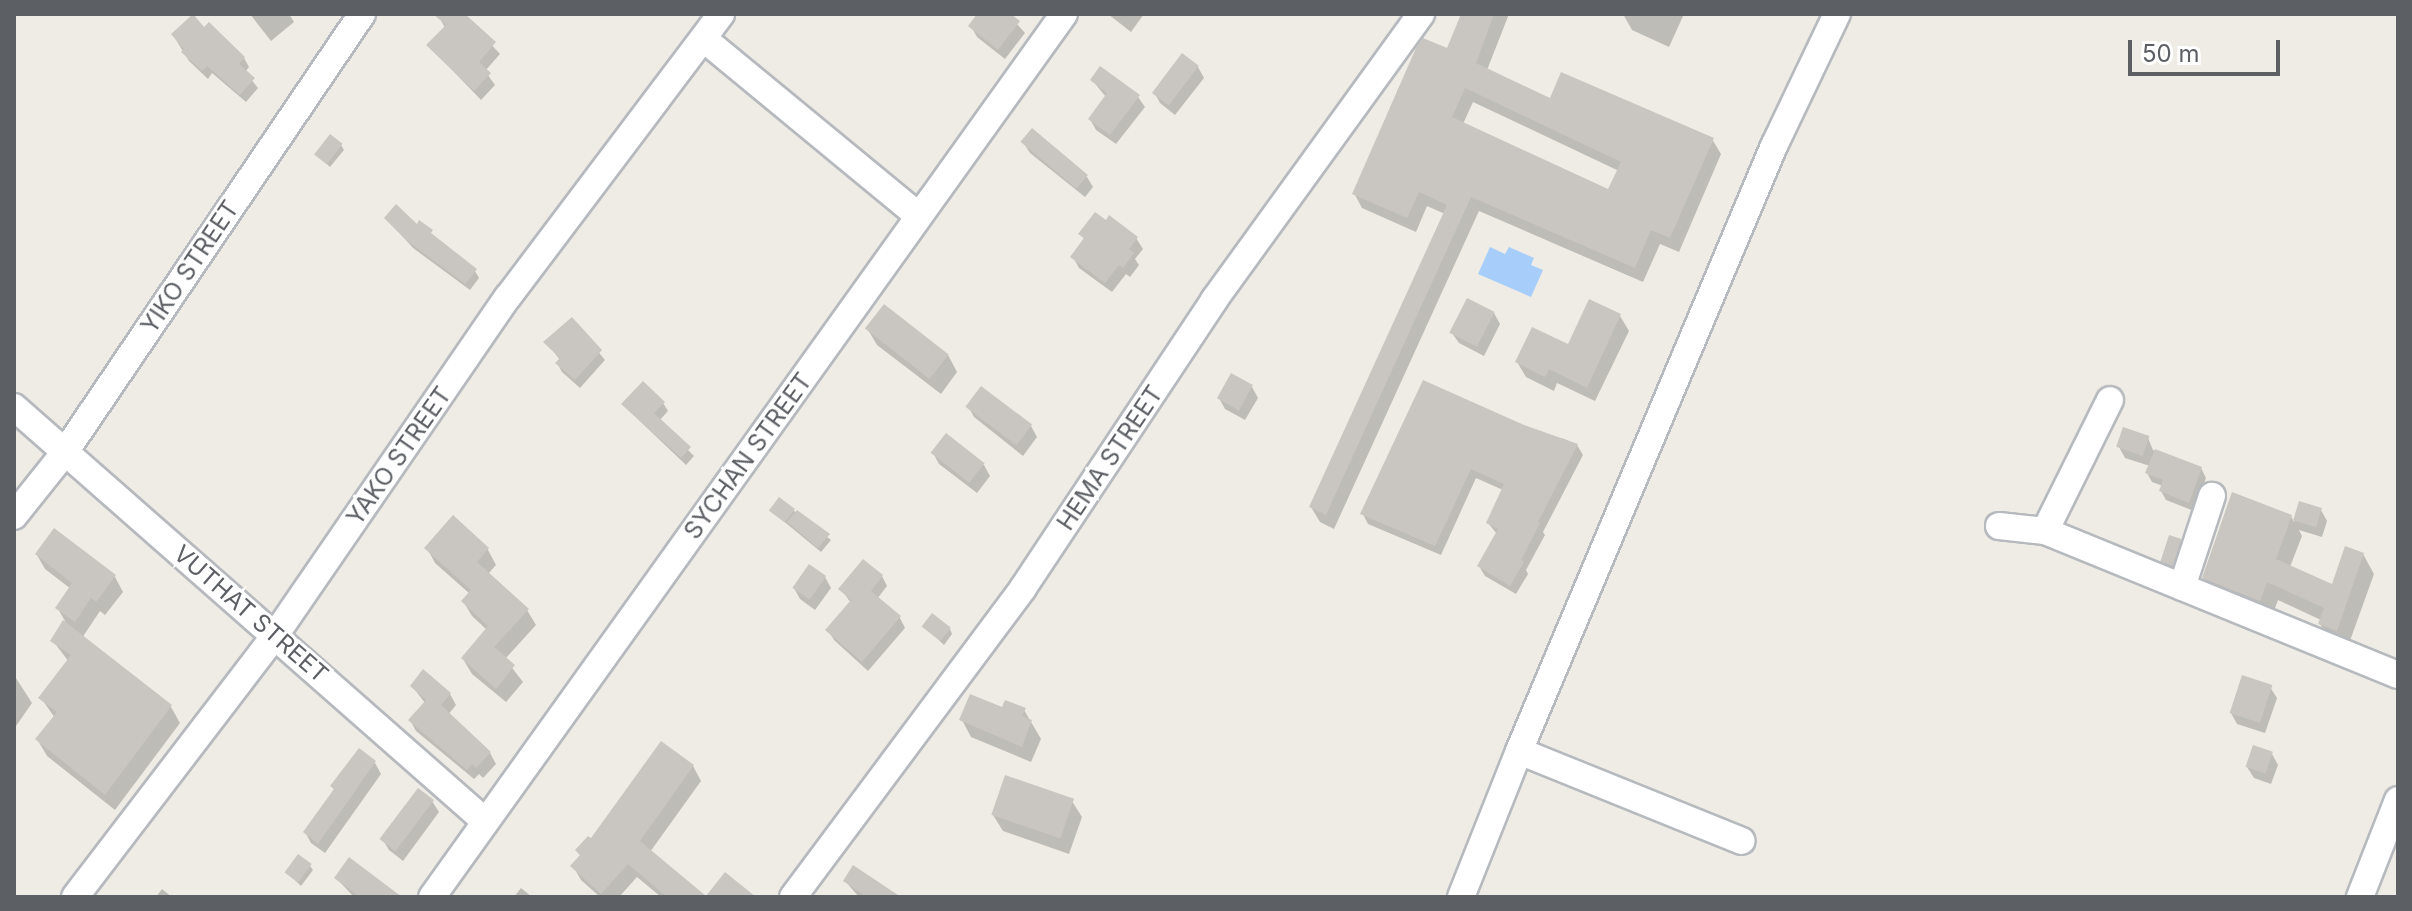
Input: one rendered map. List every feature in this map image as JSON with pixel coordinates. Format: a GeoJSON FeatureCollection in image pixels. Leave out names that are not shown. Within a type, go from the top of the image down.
{"type":"FeatureCollection","features":[{"type":"Feature","properties":{"kind":"street","name":"YIKO STREET"},"geometry":{"type":"LineString","coordinates":[[14,516],[65,452],[362,14]]}},
{"type":"Feature","properties":{"kind":"street","name":"YAKO STREET"},"geometry":{"type":"LineString","coordinates":[[75,897],[276,634],[508,297],[721,14]]}},
{"type":"Feature","properties":{"kind":"street","name":"SYCHAN STREET"},"geometry":{"type":"LineString","coordinates":[[432,897],[1064,14]]}},
{"type":"Feature","properties":{"kind":"street","name":"HEMA STREET"},"geometry":{"type":"LineString","coordinates":[[793,897],[1023,588],[1214,300],[1421,14]]}},
{"type":"Feature","properties":{"kind":"street"},"geometry":{"type":"LineString","coordinates":[[1461,897],[1519,751],[1774,146],[1837,14]]}},
{"type":"Feature","properties":{"kind":"street"},"geometry":{"type":"LineString","coordinates":[[704,39],[919,216]]}},
{"type":"Feature","properties":{"kind":"street"},"geometry":{"type":"LineString","coordinates":[[2045,531],[2110,400]]}},
{"type":"Feature","properties":{"kind":"street","name":"VUTHAT STREET"},"geometry":{"type":"LineString","coordinates":[[14,407],[276,634],[486,822]]}},
{"type":"Feature","properties":{"kind":"street"},"geometry":{"type":"LineString","coordinates":[[2182,587],[2212,496]]}},
{"type":"Feature","properties":{"kind":"street"},"geometry":{"type":"LineString","coordinates":[[1999,526],[2045,531],[2398,675]]}},
{"type":"Feature","properties":{"kind":"street"},"geometry":{"type":"LineString","coordinates":[[1519,751],[1742,841]]}},
{"type":"Feature","properties":{"kind":"street"},"geometry":{"type":"LineString","coordinates":[[2360,897],[2398,800]]}},
{"type":"Feature","properties":{"kind":"water"},"geometry":{"type":"Polygon","coordinates":[[[1490,247],[1505,254],[1509,247],[1534,258],[1531,265],[1543,270],[1531,297],[1478,274],[1490,247]]]}},
{"type":"Feature","properties":{"kind":"building"},"geometry":{"type":"Polygon","coordinates":[[[193,14],[204,27],[209,22],[245,57],[239,64],[255,78],[240,95],[207,66],[202,71],[181,52],[184,49],[171,34],[193,14]]]}},
{"type":"Feature","properties":{"kind":"building"},"geometry":{"type":"Polygon","coordinates":[[[433,14],[465,14],[496,42],[479,62],[491,73],[474,91],[426,45],[446,25],[433,14]]]}},
{"type":"Feature","properties":{"kind":"building"},"geometry":{"type":"Polygon","coordinates":[[[977,14],[1011,14],[1020,21],[998,50],[968,26],[977,14]]]}},
{"type":"Feature","properties":{"kind":"building"},"geometry":{"type":"Polygon","coordinates":[[[1461,14],[1494,14],[1476,63],[1550,98],[1561,72],[1714,138],[1670,238],[1651,230],[1635,268],[1471,197],[1326,515],[1309,507],[1447,205],[1419,192],[1407,218],[1352,194],[1416,48],[1423,38],[1447,48],[1461,14]],[[1465,88],[1452,117],[1608,189],[1621,162],[1465,88]]]}},
{"type":"Feature","properties":{"kind":"building"},"geometry":{"type":"Polygon","coordinates":[[[1182,53],[1199,66],[1169,106],[1152,93],[1182,53]]]}},
{"type":"Feature","properties":{"kind":"building"},"geometry":{"type":"Polygon","coordinates":[[[1100,66],[1140,95],[1110,135],[1088,119],[1107,93],[1090,80],[1100,66]]]}},
{"type":"Feature","properties":{"kind":"building"},"geometry":{"type":"Polygon","coordinates":[[[1032,128],[1088,175],[1076,189],[1020,142],[1032,128]]]}},
{"type":"Feature","properties":{"kind":"building"},"geometry":{"type":"Polygon","coordinates":[[[330,134],[343,144],[327,164],[314,154],[330,134]]]}},
{"type":"Feature","properties":{"kind":"building"},"geometry":{"type":"Polygon","coordinates":[[[396,204],[417,224],[419,220],[433,230],[431,233],[477,269],[465,284],[406,240],[384,218],[396,204]]]}},
{"type":"Feature","properties":{"kind":"building"},"geometry":{"type":"Polygon","coordinates":[[[1095,212],[1106,220],[1109,215],[1138,237],[1129,249],[1134,253],[1123,268],[1119,265],[1105,283],[1070,257],[1084,238],[1078,234],[1095,212]]]}},
{"type":"Feature","properties":{"kind":"building"},"geometry":{"type":"Polygon","coordinates":[[[1467,298],[1495,312],[1477,347],[1449,333],[1467,298]]]}},
{"type":"Feature","properties":{"kind":"building"},"geometry":{"type":"Polygon","coordinates":[[[1589,299],[1621,314],[1587,388],[1549,369],[1545,377],[1515,362],[1532,327],[1568,344],[1589,299]]]}},
{"type":"Feature","properties":{"kind":"building"},"geometry":{"type":"Polygon","coordinates":[[[884,304],[949,354],[930,379],[865,328],[884,304]]]}},
{"type":"Feature","properties":{"kind":"building"},"geometry":{"type":"Polygon","coordinates":[[[572,317],[602,350],[575,380],[555,363],[560,358],[543,342],[572,317]]]}},
{"type":"Feature","properties":{"kind":"building"},"geometry":{"type":"Polygon","coordinates":[[[1231,373],[1253,385],[1239,410],[1217,398],[1231,373]]]}},
{"type":"Feature","properties":{"kind":"building"},"geometry":{"type":"Polygon","coordinates":[[[1423,380],[1524,425],[1578,444],[1510,586],[1477,566],[1498,529],[1486,523],[1504,484],[1471,469],[1435,546],[1360,514],[1423,380]]]}},
{"type":"Feature","properties":{"kind":"building"},"geometry":{"type":"Polygon","coordinates":[[[643,381],[665,402],[654,413],[691,447],[681,458],[621,404],[643,381]]]}},
{"type":"Feature","properties":{"kind":"building"},"geometry":{"type":"Polygon","coordinates":[[[981,386],[1032,425],[1016,445],[965,407],[981,386]]]}},
{"type":"Feature","properties":{"kind":"building"},"geometry":{"type":"Polygon","coordinates":[[[2123,427],[2149,436],[2143,456],[2116,447],[2123,427]]]}},
{"type":"Feature","properties":{"kind":"building"},"geometry":{"type":"Polygon","coordinates":[[[946,433],[985,463],[969,483],[931,453],[946,433]]]}},
{"type":"Feature","properties":{"kind":"building"},"geometry":{"type":"Polygon","coordinates":[[[2155,449],[2202,467],[2189,503],[2159,491],[2163,480],[2145,473],[2155,449]]]}},
{"type":"Feature","properties":{"kind":"building"},"geometry":{"type":"Polygon","coordinates":[[[2232,492],[2292,515],[2276,559],[2332,584],[2345,546],[2364,553],[2337,631],[2318,624],[2324,608],[2267,582],[2260,601],[2202,578],[2232,492]]]}},
{"type":"Feature","properties":{"kind":"building"},"geometry":{"type":"Polygon","coordinates":[[[779,497],[795,509],[785,523],[769,511],[779,497]]]}},
{"type":"Feature","properties":{"kind":"building"},"geometry":{"type":"Polygon","coordinates":[[[2299,501],[2322,508],[2316,527],[2293,520],[2299,501]]]}},
{"type":"Feature","properties":{"kind":"building"},"geometry":{"type":"Polygon","coordinates":[[[797,510],[830,534],[818,548],[787,522],[797,510]]]}},
{"type":"Feature","properties":{"kind":"building"},"geometry":{"type":"Polygon","coordinates":[[[453,515],[489,548],[477,562],[529,609],[494,647],[515,665],[496,689],[461,658],[488,626],[461,601],[471,590],[424,548],[453,515]]]}},
{"type":"Feature","properties":{"kind":"building"},"geometry":{"type":"Polygon","coordinates":[[[54,528],[116,575],[96,602],[91,598],[75,622],[55,608],[72,583],[35,554],[54,528]]]}},
{"type":"Feature","properties":{"kind":"building"},"geometry":{"type":"Polygon","coordinates":[[[2169,535],[2181,539],[2173,566],[2160,562],[2169,535]]]}},
{"type":"Feature","properties":{"kind":"building"},"geometry":{"type":"Polygon","coordinates":[[[863,559],[883,575],[871,591],[901,616],[862,662],[825,630],[851,600],[838,589],[863,559]]]}},
{"type":"Feature","properties":{"kind":"building"},"geometry":{"type":"Polygon","coordinates":[[[809,564],[826,576],[810,600],[792,588],[809,564]]]}},
{"type":"Feature","properties":{"kind":"building"},"geometry":{"type":"Polygon","coordinates":[[[932,613],[951,628],[940,641],[922,626],[932,613]]]}},
{"type":"Feature","properties":{"kind":"building"},"geometry":{"type":"Polygon","coordinates":[[[63,620],[172,705],[105,795],[35,739],[57,712],[38,698],[71,655],[50,641],[63,620]]]}},
{"type":"Feature","properties":{"kind":"building"},"geometry":{"type":"Polygon","coordinates":[[[423,669],[451,693],[441,705],[491,752],[476,768],[472,764],[467,770],[408,720],[426,700],[410,686],[423,669]]]}},
{"type":"Feature","properties":{"kind":"building"},"geometry":{"type":"Polygon","coordinates":[[[2242,675],[2272,685],[2260,723],[2230,713],[2242,675]]]}},
{"type":"Feature","properties":{"kind":"building"},"geometry":{"type":"Polygon","coordinates":[[[970,694],[1002,707],[1005,700],[1026,708],[1022,716],[1032,720],[1022,747],[959,720],[970,694]]]}},
{"type":"Feature","properties":{"kind":"building"},"geometry":{"type":"Polygon","coordinates":[[[661,741],[694,765],[640,841],[706,896],[725,872],[756,897],[667,897],[628,864],[601,894],[570,866],[580,855],[575,850],[588,836],[591,838],[661,741]]]}},
{"type":"Feature","properties":{"kind":"building"},"geometry":{"type":"Polygon","coordinates":[[[2253,745],[2273,752],[2265,774],[2246,767],[2253,745]]]}},
{"type":"Feature","properties":{"kind":"building"},"geometry":{"type":"Polygon","coordinates":[[[359,748],[376,761],[318,844],[303,832],[334,789],[330,786],[359,748]]]}},
{"type":"Feature","properties":{"kind":"building"},"geometry":{"type":"Polygon","coordinates":[[[1005,775],[1074,799],[1060,838],[991,815],[1005,775]]]}},
{"type":"Feature","properties":{"kind":"building"},"geometry":{"type":"Polygon","coordinates":[[[418,788],[434,800],[395,851],[379,839],[418,788]]]}},
{"type":"Feature","properties":{"kind":"building"},"geometry":{"type":"Polygon","coordinates":[[[298,854],[312,864],[298,883],[284,873],[298,854]]]}},
{"type":"Feature","properties":{"kind":"building"},"geometry":{"type":"Polygon","coordinates":[[[349,857],[402,897],[360,897],[334,878],[349,857]]]}},
{"type":"Feature","properties":{"kind":"building"},"geometry":{"type":"Polygon","coordinates":[[[853,865],[901,897],[867,897],[843,881],[853,865]]]}}]}
